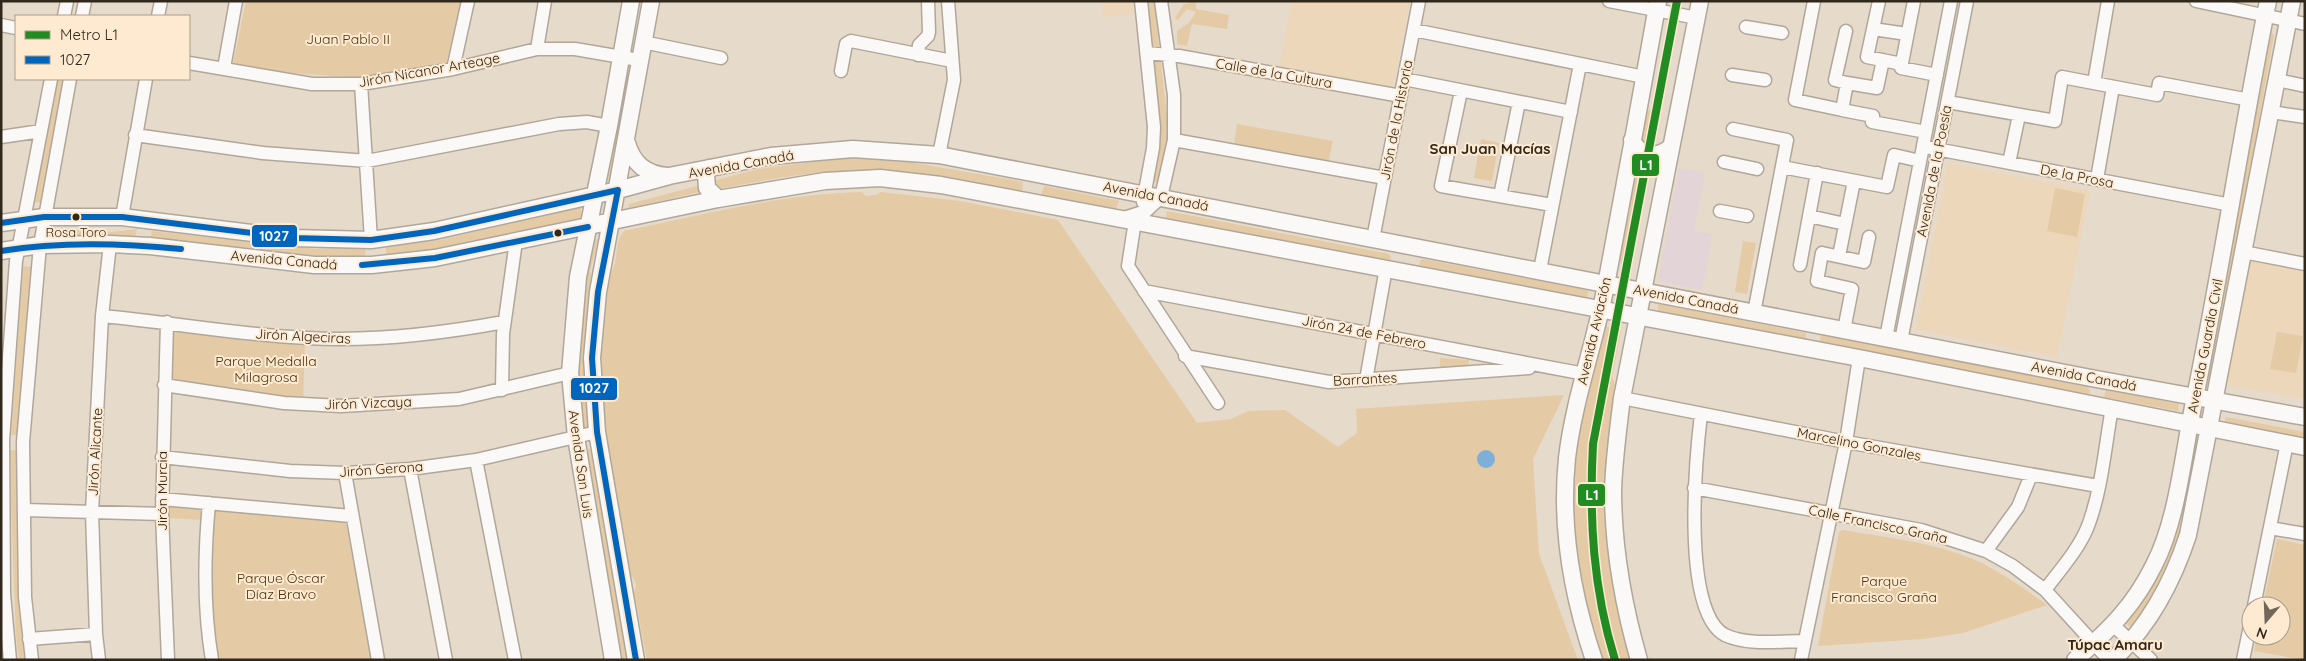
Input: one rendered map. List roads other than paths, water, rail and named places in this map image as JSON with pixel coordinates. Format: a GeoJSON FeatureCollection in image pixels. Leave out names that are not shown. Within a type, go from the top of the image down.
{"type":"FeatureCollection","features":[{"type":"Feature","properties":{"kind":"main road","name":"Avenida San Luis"},"geometry":{"type":"LineString","coordinates":[[613,660],[576,436],[570,373],[578,277],[609,126],[631,1]]}},
{"type":"Feature","properties":{"kind":"main road","name":"Avenida San Luis"},"geometry":{"type":"LineString","coordinates":[[636,660],[597,432],[592,358],[594,324],[651,1]]}},
{"type":"Feature","properties":{"kind":"main road"},"geometry":{"type":"LineString","coordinates":[[1639,660],[1628,621],[1619,577],[1613,488],[1622,398],[1700,1]]}},
{"type":"Feature","properties":{"kind":"main road","name":"Avenida Guardia Civil"},"geometry":{"type":"LineString","coordinates":[[2111,660],[2130,642],[2162,596],[2178,567],[2188,535],[2292,1]]}},
{"type":"Feature","properties":{"kind":"main road","name":"Avenida Aviación"},"geometry":{"type":"LineString","coordinates":[[1594,660],[1583,628],[1567,543],[1567,459],[1577,401],[1601,311],[1657,6]]}},
{"type":"Feature","properties":{"kind":"main road","name":"Avenida Guardia Civil"},"geometry":{"type":"LineString","coordinates":[[2075,660],[2114,626],[2132,604],[2155,564],[2167,534],[2196,396],[2267,8]]}},
{"type":"Feature","properties":{"kind":"main road"},"geometry":{"type":"LineString","coordinates":[[1632,140],[1643,153],[1653,155],[1663,153],[1671,147]]}},
{"type":"Feature","properties":{"kind":"main road"},"geometry":{"type":"LineString","coordinates":[[626,143],[634,161],[641,168],[654,175],[669,176]]}},
{"type":"Feature","properties":{"kind":"main road","name":"Avenida Canadá"},"geometry":{"type":"LineString","coordinates":[[1,223],[44,217],[122,217],[293,238],[371,240],[434,231],[618,190],[669,176],[771,156],[853,149],[939,156],[1160,197],[1393,244],[1540,270],[2091,378],[2305,417]]}},
{"type":"Feature","properties":{"kind":"main road"},"geometry":{"type":"LineString","coordinates":[[710,168],[706,175],[707,188],[718,200]]}},
{"type":"Feature","properties":{"kind":"main road"},"geometry":{"type":"LineString","coordinates":[[1027,201],[1036,193],[1037,187],[1032,174]]}},
{"type":"Feature","properties":{"kind":"main road","name":"Avenida Canadá"},"geometry":{"type":"LineString","coordinates":[[1,251],[40,245],[110,244],[150,246],[314,265],[372,265],[434,258],[718,200],[824,181],[880,178],[941,185],[1136,218],[1162,226],[1388,268],[1601,311],[1639,316],[1859,358],[2208,426],[2305,447]]}},
{"type":"Feature","properties":{"kind":"main road"},"geometry":{"type":"LineString","coordinates":[[149,221],[140,227],[139,239],[150,246]]}},
{"type":"Feature","properties":{"kind":"main road"},"geometry":{"type":"LineString","coordinates":[[371,240],[378,252],[372,265]]}},
{"type":"Feature","properties":{"kind":"main road"},"geometry":{"type":"LineString","coordinates":[[1388,268],[1398,256],[1393,244]]}},
{"type":"Feature","properties":{"kind":"main road"},"geometry":{"type":"LineString","coordinates":[[1424,275],[1418,272],[1413,260],[1416,254],[1425,249]]}},
{"type":"Feature","properties":{"kind":"main road"},"geometry":{"type":"LineString","coordinates":[[1817,350],[1811,340],[1819,325]]}},
{"type":"Feature","properties":{"kind":"main road"},"geometry":{"type":"LineString","coordinates":[[2088,403],[2092,401],[2097,392],[2095,382],[2091,378]]}},
{"type":"Feature","properties":{"kind":"street"},"geometry":{"type":"LineString","coordinates":[[64,15],[67,1]]}},
{"type":"Feature","properties":{"kind":"street"},"geometry":{"type":"LineString","coordinates":[[82,15],[85,1]]}},
{"type":"Feature","properties":{"kind":"street"},"geometry":{"type":"LineString","coordinates":[[158,15],[161,1]]}},
{"type":"Feature","properties":{"kind":"street"},"geometry":{"type":"LineString","coordinates":[[224,68],[236,1]]}},
{"type":"Feature","properties":{"kind":"street"},"geometry":{"type":"LineString","coordinates":[[453,69],[468,1]]}},
{"type":"Feature","properties":{"kind":"street"},"geometry":{"type":"LineString","coordinates":[[537,50],[545,1]]}},
{"type":"Feature","properties":{"kind":"street"},"geometry":{"type":"LineString","coordinates":[[918,55],[919,45],[928,36],[929,32],[928,1]]}},
{"type":"Feature","properties":{"kind":"street"},"geometry":{"type":"LineString","coordinates":[[939,156],[954,80],[948,1]]}},
{"type":"Feature","properties":{"kind":"street"},"geometry":{"type":"LineString","coordinates":[[1141,1],[1154,127],[1153,148],[1136,218],[1128,266],[1133,277],[1218,403]]}},
{"type":"Feature","properties":{"kind":"street"},"geometry":{"type":"LineString","coordinates":[[1136,218],[1160,197],[1174,140],[1176,117],[1161,1]]}},
{"type":"Feature","properties":{"kind":"street","name":"Jirón de la Historia"},"geometry":{"type":"LineString","coordinates":[[1372,239],[1419,1]]}},
{"type":"Feature","properties":{"kind":"street"},"geometry":{"type":"LineString","coordinates":[[1609,1],[1657,6],[1697,18]]}},
{"type":"Feature","properties":{"kind":"street"},"geometry":{"type":"LineString","coordinates":[[1814,1],[1795,100],[1873,116],[1872,122],[1926,132]]}},
{"type":"Feature","properties":{"kind":"street"},"geometry":{"type":"LineString","coordinates":[[1879,1],[1867,57],[1902,64]]}},
{"type":"Feature","properties":{"kind":"street"},"geometry":{"type":"LineString","coordinates":[[1914,1],[1901,68],[1937,75]]}},
{"type":"Feature","properties":{"kind":"street","name":"Avenida de la Poesía"},"geometry":{"type":"LineString","coordinates":[[1894,339],[1920,161],[1951,1]]}},
{"type":"Feature","properties":{"kind":"street","name":"Avenida de la Poesía"},"geometry":{"type":"LineString","coordinates":[[1894,339],[1938,150],[1967,1]]}},
{"type":"Feature","properties":{"kind":"street"},"geometry":{"type":"LineString","coordinates":[[2094,83],[2108,1]]}},
{"type":"Feature","properties":{"kind":"street"},"geometry":{"type":"LineString","coordinates":[[2196,1],[2267,8],[2289,20],[2305,24]]}},
{"type":"Feature","properties":{"kind":"street"},"geometry":{"type":"LineString","coordinates":[[1,25],[15,28]]}},
{"type":"Feature","properties":{"kind":"street"},"geometry":{"type":"LineString","coordinates":[[1746,27],[1782,33]]}},
{"type":"Feature","properties":{"kind":"street"},"geometry":{"type":"LineString","coordinates":[[1874,29],[1907,34]]}},
{"type":"Feature","properties":{"kind":"street"},"geometry":{"type":"LineString","coordinates":[[1414,30],[1644,77]]}},
{"type":"Feature","properties":{"kind":"street"},"geometry":{"type":"LineString","coordinates":[[1846,31],[1835,80],[1876,88],[1883,60]]}},
{"type":"Feature","properties":{"kind":"street"},"geometry":{"type":"LineString","coordinates":[[841,71],[846,44],[850,41],[952,61]]}},
{"type":"Feature","properties":{"kind":"street"},"geometry":{"type":"LineString","coordinates":[[643,42],[721,58]]}},
{"type":"Feature","properties":{"kind":"street","name":"Jirón Nicanor Arteage"},"geometry":{"type":"LineString","coordinates":[[190,62],[312,84],[361,84],[453,69],[537,50],[575,49],[640,60]]}},
{"type":"Feature","properties":{"kind":"street","name":"Calle de la Cultura"},"geometry":{"type":"LineString","coordinates":[[1147,53],[1169,55],[1401,96]]}},
{"type":"Feature","properties":{"kind":"street"},"geometry":{"type":"LineString","coordinates":[[1540,270],[1580,64]]}},
{"type":"Feature","properties":{"kind":"street"},"geometry":{"type":"LineString","coordinates":[[1732,75],[1765,80]]}},
{"type":"Feature","properties":{"kind":"street"},"geometry":{"type":"LineString","coordinates":[[1948,102],[2055,121],[2062,77],[2157,95],[2159,83],[2250,100]]}},
{"type":"Feature","properties":{"kind":"street"},"geometry":{"type":"LineString","coordinates":[[10,660],[4,594],[2,440],[18,249],[51,80]]}},
{"type":"Feature","properties":{"kind":"street"},"geometry":{"type":"LineString","coordinates":[[32,660],[25,597],[24,442],[40,245],[70,80]]}},
{"type":"Feature","properties":{"kind":"street"},"geometry":{"type":"LineString","coordinates":[[122,217],[146,80]]}},
{"type":"Feature","properties":{"kind":"street"},"geometry":{"type":"LineString","coordinates":[[1404,80],[1571,112]]}},
{"type":"Feature","properties":{"kind":"street"},"geometry":{"type":"LineString","coordinates":[[2277,80],[2305,86]]}},
{"type":"Feature","properties":{"kind":"street"},"geometry":{"type":"LineString","coordinates":[[1842,110],[1848,83]]}},
{"type":"Feature","properties":{"kind":"street"},"geometry":{"type":"LineString","coordinates":[[361,84],[371,240]]}},
{"type":"Feature","properties":{"kind":"street"},"geometry":{"type":"LineString","coordinates":[[2097,180],[2113,87]]}},
{"type":"Feature","properties":{"kind":"street"},"geometry":{"type":"LineString","coordinates":[[1461,91],[1441,186],[1552,205]]}},
{"type":"Feature","properties":{"kind":"street"},"geometry":{"type":"LineString","coordinates":[[1500,196],[1519,102]]}},
{"type":"Feature","properties":{"kind":"street"},"geometry":{"type":"LineString","coordinates":[[2271,112],[2305,117]]}},
{"type":"Feature","properties":{"kind":"street"},"geometry":{"type":"LineString","coordinates":[[2009,163],[2019,115]]}},
{"type":"Feature","properties":{"kind":"street"},"geometry":{"type":"LineString","coordinates":[[136,135],[263,153],[366,161],[559,124],[588,122],[609,126]]}},
{"type":"Feature","properties":{"kind":"street"},"geometry":{"type":"LineString","coordinates":[[1733,129],[1788,140],[1754,313]]}},
{"type":"Feature","properties":{"kind":"street"},"geometry":{"type":"LineString","coordinates":[[1,137],[41,131]]}},
{"type":"Feature","properties":{"kind":"street"},"geometry":{"type":"LineString","coordinates":[[1174,140],[1385,178]]}},
{"type":"Feature","properties":{"kind":"street","name":"De la Prosa"},"geometry":{"type":"LineString","coordinates":[[1923,147],[2231,205]]}},
{"type":"Feature","properties":{"kind":"street"},"geometry":{"type":"LineString","coordinates":[[1782,166],[1887,187],[1894,155],[1920,161]]}},
{"type":"Feature","properties":{"kind":"street"},"geometry":{"type":"LineString","coordinates":[[1724,162],[1757,168]]}},
{"type":"Feature","properties":{"kind":"street"},"geometry":{"type":"LineString","coordinates":[[1800,265],[1817,173]]}},
{"type":"Feature","properties":{"kind":"street"},"geometry":{"type":"LineString","coordinates":[[1839,256],[1854,181]]}},
{"type":"Feature","properties":{"kind":"street"},"geometry":{"type":"LineString","coordinates":[[1720,211],[1747,216]]}},
{"type":"Feature","properties":{"kind":"street"},"geometry":{"type":"LineString","coordinates":[[1809,216],[1845,224]]}},
{"type":"Feature","properties":{"kind":"street"},"geometry":{"type":"LineString","coordinates":[[1844,330],[1852,289],[1817,281],[1822,253],[1864,262],[1869,236]]}},
{"type":"Feature","properties":{"kind":"street"},"geometry":{"type":"LineString","coordinates":[[502,390],[501,354],[516,240]]}},
{"type":"Feature","properties":{"kind":"street","name":"Jirón Alicante"},"geometry":{"type":"LineString","coordinates":[[99,660],[96,634],[92,512],[102,316],[110,244]]}},
{"type":"Feature","properties":{"kind":"street"},"geometry":{"type":"LineString","coordinates":[[2243,252],[2305,264]]}},
{"type":"Feature","properties":{"kind":"street"},"geometry":{"type":"LineString","coordinates":[[1366,380],[1373,334],[1388,268]]}},
{"type":"Feature","properties":{"kind":"street","name":"Jirón 24 de Febrero"},"geometry":{"type":"LineString","coordinates":[[1144,291],[1585,374]]}},
{"type":"Feature","properties":{"kind":"street","name":"Jirón Algeciras"},"geometry":{"type":"LineString","coordinates":[[102,316],[167,322],[237,332],[320,339],[368,339],[439,334],[504,322]]}},
{"type":"Feature","properties":{"kind":"street","name":"Jirón Murcia"},"geometry":{"type":"LineString","coordinates":[[167,322],[162,514],[168,660]]}},
{"type":"Feature","properties":{"kind":"street","name":"Barrantes"},"geometry":{"type":"LineString","coordinates":[[1185,356],[1329,382],[1547,367]]}},
{"type":"Feature","properties":{"kind":"street"},"geometry":{"type":"LineString","coordinates":[[1701,414],[1694,488],[1699,591],[1712,621],[1724,634],[1750,642],[1804,653],[1846,442],[1859,358]]}},
{"type":"Feature","properties":{"kind":"street","name":"Jirón Vizcaya"},"geometry":{"type":"LineString","coordinates":[[164,385],[284,404],[341,406],[459,399],[570,373]]}},
{"type":"Feature","properties":{"kind":"street","name":"Marcelino Gonzales"},"geometry":{"type":"LineString","coordinates":[[1622,398],[1846,442],[2098,486]]}},
{"type":"Feature","properties":{"kind":"street"},"geometry":{"type":"LineString","coordinates":[[2045,590],[2077,546],[2088,526],[2098,486],[2112,408]]}},
{"type":"Feature","properties":{"kind":"street","name":"Jirón Gerona"},"geometry":{"type":"LineString","coordinates":[[162,457],[290,472],[345,473],[410,469],[476,460],[597,432]]}},
{"type":"Feature","properties":{"kind":"street"},"geometry":{"type":"LineString","coordinates":[[2,440],[24,442]]}},
{"type":"Feature","properties":{"kind":"street"},"geometry":{"type":"LineString","coordinates":[[2256,596],[2287,443]]}},
{"type":"Feature","properties":{"kind":"street"},"geometry":{"type":"LineString","coordinates":[[476,460],[515,660]]}},
{"type":"Feature","properties":{"kind":"street"},"geometry":{"type":"LineString","coordinates":[[410,469],[446,660]]}},
{"type":"Feature","properties":{"kind":"street"},"geometry":{"type":"LineString","coordinates":[[345,473],[351,516],[378,660]]}},
{"type":"Feature","properties":{"kind":"street"},"geometry":{"type":"LineString","coordinates":[[1986,551],[2018,507],[2031,475]]}},
{"type":"Feature","properties":{"kind":"street","name":"Calle Francisco Graña"},"geometry":{"type":"LineString","coordinates":[[1694,488],[1921,530],[1986,551],[2013,566],[2045,590],[2111,660]]}},
{"type":"Feature","properties":{"kind":"street"},"geometry":{"type":"LineString","coordinates":[[162,499],[351,516]]}},
{"type":"Feature","properties":{"kind":"street"},"geometry":{"type":"LineString","coordinates":[[209,503],[204,561],[204,594],[212,660]]}},
{"type":"Feature","properties":{"kind":"street"},"geometry":{"type":"LineString","coordinates":[[25,510],[162,514]]}},
{"type":"Feature","properties":{"kind":"street"},"geometry":{"type":"LineString","coordinates":[[2270,528],[2305,534]]}},
{"type":"Feature","properties":{"kind":"street"},"geometry":{"type":"LineString","coordinates":[[2114,626],[2151,660]]}},
{"type":"Feature","properties":{"kind":"street"},"geometry":{"type":"LineString","coordinates":[[29,639],[96,634]]}},
{"type":"Feature","properties":{"kind":"street"},"geometry":{"type":"LineString","coordinates":[[2243,660],[2246,646]]}},
{"type":"Feature","properties":{"kind":"water"},"geometry":{"type":"Polygon","coordinates":[[[1486,450],[1492,453],[1495,459],[1492,465],[1486,468],[1480,465],[1477,459],[1480,453],[1486,450]]]}},
{"type":"Feature","properties":{"kind":"metro line","name":"L1"},"geometry":{"type":"LineString","coordinates":[[1615,660],[1602,607],[1594,553],[1592,526],[1593,444],[1677,1]]}},
{"type":"Feature","properties":{"kind":"place","name":"Rosa Toro"},"geometry":{"type":"Point","coordinates":[76,217]}},
{"type":"Feature","properties":{"kind":"district","name":"San Juan Macías"},"geometry":{"type":"Point","coordinates":[1490,148]}},
{"type":"Feature","properties":{"kind":"district","name":"Túpac Amaru"},"geometry":{"type":"Point","coordinates":[2115,644]}},
{"type":"Feature","properties":{"kind":"park label","name":"Juan Pablo II"},"geometry":{"type":"Point","coordinates":[348,39]}},
{"type":"Feature","properties":{"kind":"park label","name":"Parque Medalla Milagrosa"},"geometry":{"type":"Point","coordinates":[266,370]}},
{"type":"Feature","properties":{"kind":"park label","name":"Parque Óscar Díaz Bravo"},"geometry":{"type":"Point","coordinates":[281,586]}},
{"type":"Feature","properties":{"kind":"park label","name":"Parque Francisco Graña"},"geometry":{"type":"Point","coordinates":[1884,590]}}]}
